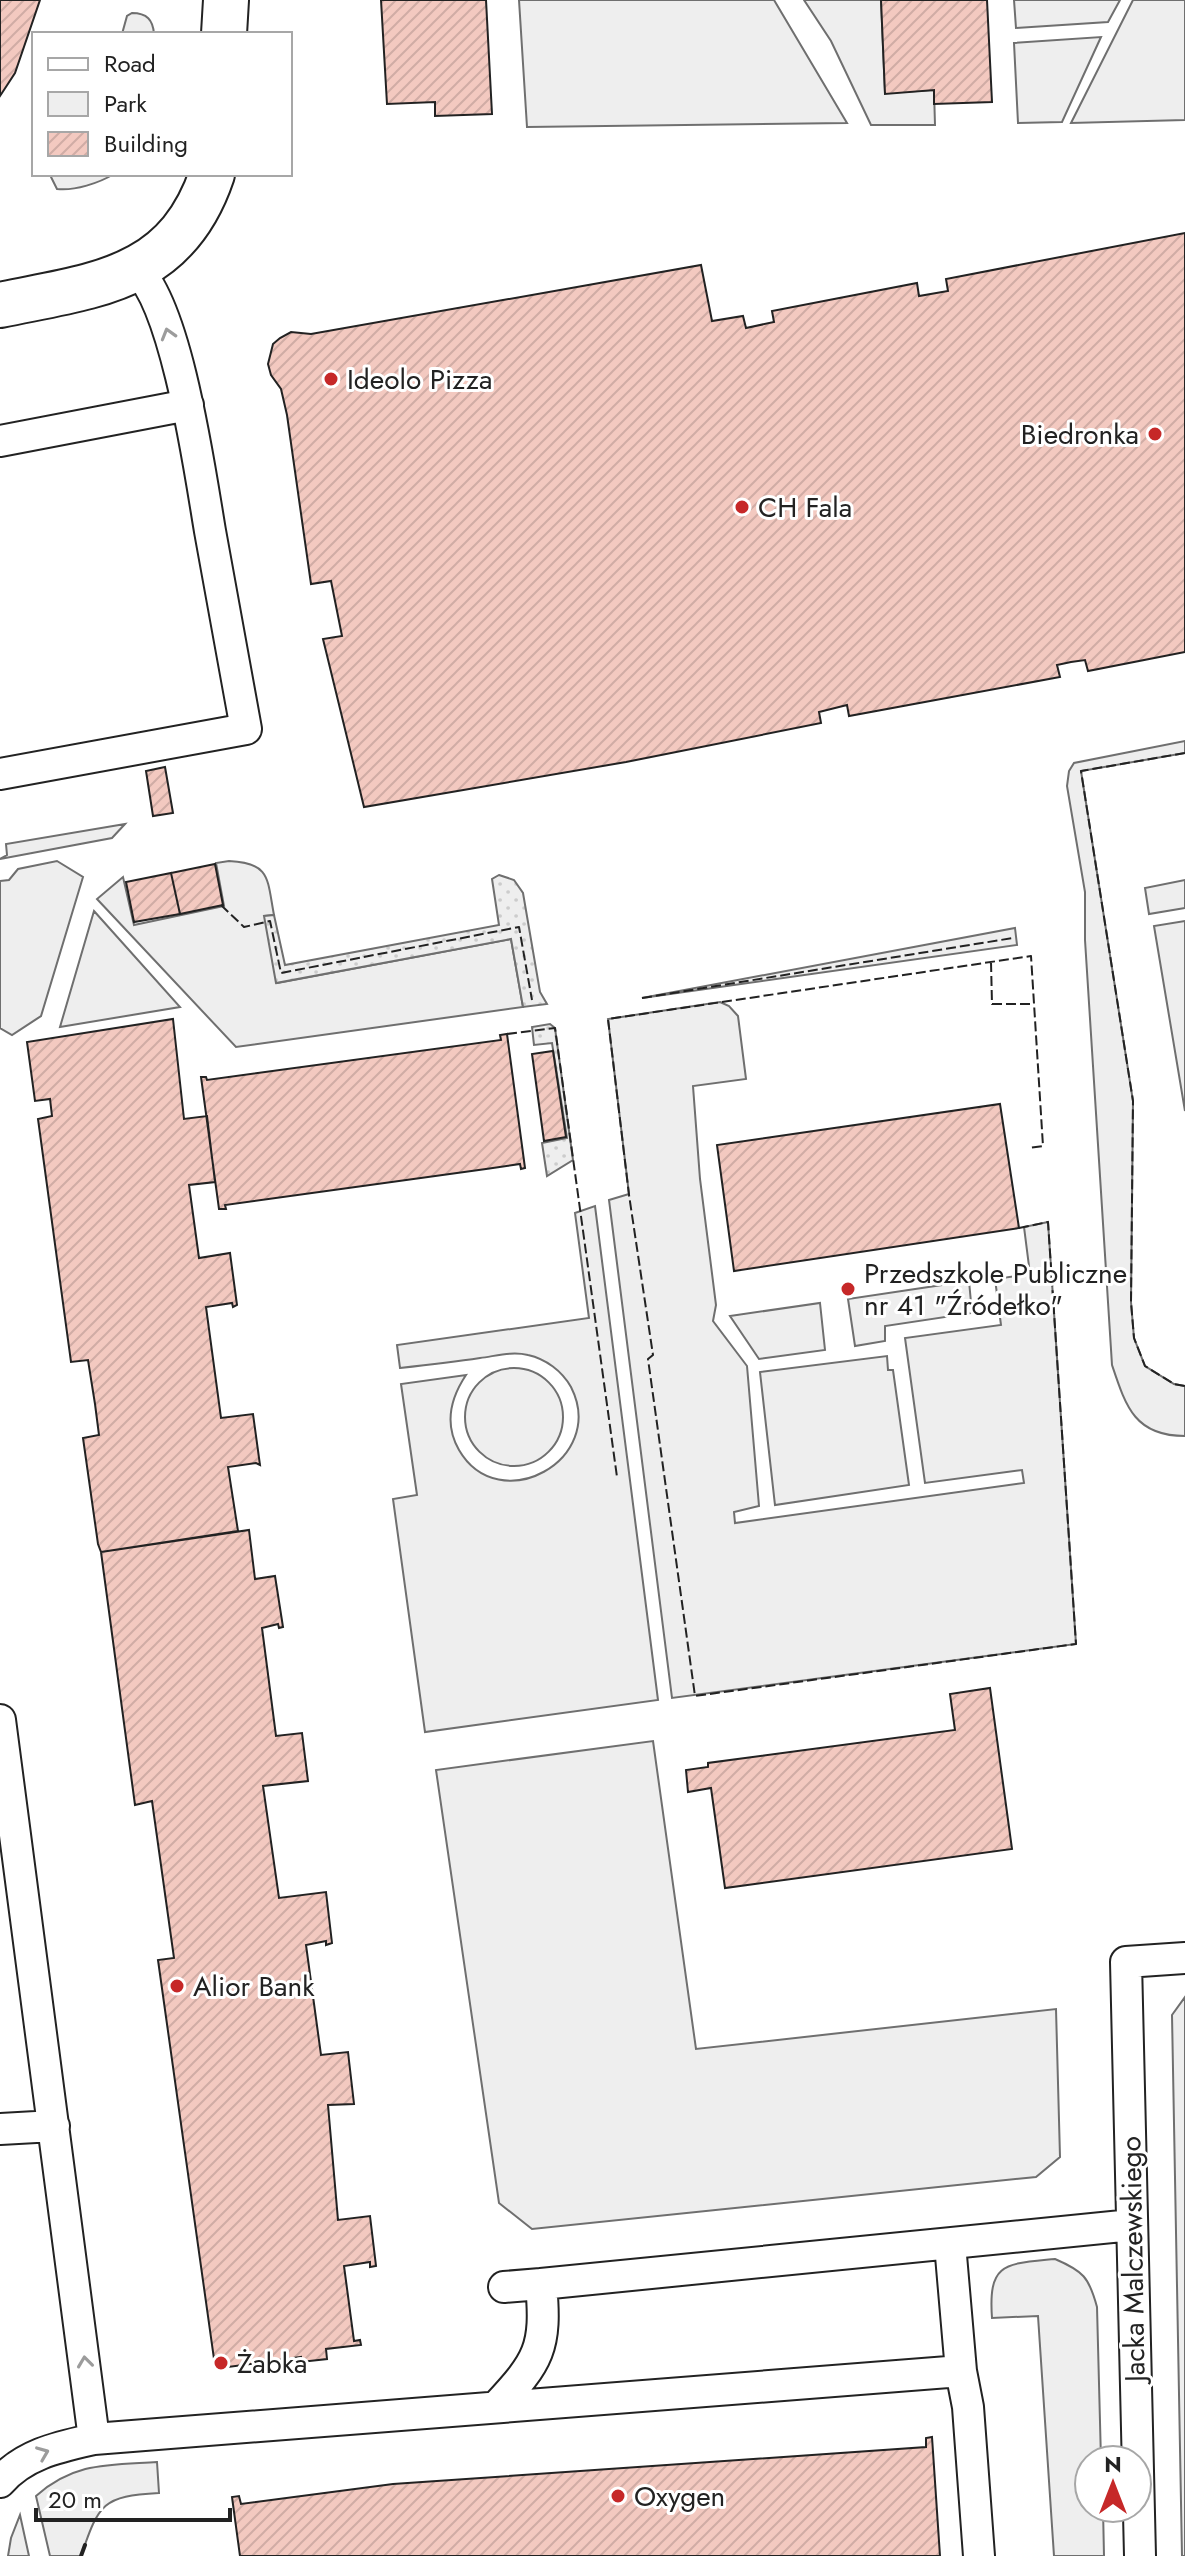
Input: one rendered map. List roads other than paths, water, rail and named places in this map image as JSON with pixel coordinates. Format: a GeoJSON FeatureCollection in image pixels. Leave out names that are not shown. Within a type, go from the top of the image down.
{"type":"FeatureCollection","features":[{"type":"Feature","properties":{"kind":"street"},"geometry":{"type":"LineString","coordinates":[[224,32],[226,0]]}},
{"type":"Feature","properties":{"kind":"street"},"geometry":{"type":"LineString","coordinates":[[0,305],[89,287],[151,261],[179,236],[192,218],[211,176]]}},
{"type":"Feature","properties":{"kind":"lane"},"geometry":{"type":"LineString","coordinates":[[0,774],[246,729],[188,405],[165,322],[149,283],[136,269]]}},
{"type":"Feature","properties":{"kind":"lane"},"geometry":{"type":"LineString","coordinates":[[0,441],[188,405]]}},
{"type":"Feature","properties":{"kind":"lane"},"geometry":{"type":"LineString","coordinates":[[0,1720],[94,2439]]}},
{"type":"Feature","properties":{"kind":"lane","name":"Jacka Malczewskiego"},"geometry":{"type":"LineString","coordinates":[[1140,2556],[1126,1962],[1185,1958]]}},
{"type":"Feature","properties":{"kind":"lane"},"geometry":{"type":"LineString","coordinates":[[0,2129],[54,2126]]}},
{"type":"Feature","properties":{"kind":"lane"},"geometry":{"type":"LineString","coordinates":[[504,2287],[1132,2225]]}},
{"type":"Feature","properties":{"kind":"lane"},"geometry":{"type":"LineString","coordinates":[[950,2244],[961,2371],[968,2407],[979,2556]]}},
{"type":"Feature","properties":{"kind":"lane"},"geometry":{"type":"LineString","coordinates":[[496,2407],[523,2379],[538,2353],[545,2322],[541,2284]]}},
{"type":"Feature","properties":{"kind":"lane"},"geometry":{"type":"LineString","coordinates":[[0,2482],[18,2465],[33,2457],[94,2439],[961,2371]]}},
{"type":"Feature","properties":{"kind":"place","name":"Ideolo Pizza"},"geometry":{"type":"Point","coordinates":[331,379]}},
{"type":"Feature","properties":{"kind":"place","name":"Biedronka"},"geometry":{"type":"Point","coordinates":[1155,434]}},
{"type":"Feature","properties":{"kind":"place","name":"CH Fala"},"geometry":{"type":"Point","coordinates":[742,507]}},
{"type":"Feature","properties":{"kind":"place","name":"Przedszkole Publiczne nr 41 \"Źródełko\""},"geometry":{"type":"Point","coordinates":[848,1289]}},
{"type":"Feature","properties":{"kind":"place","name":"Alior Bank"},"geometry":{"type":"Point","coordinates":[177,1986]}},
{"type":"Feature","properties":{"kind":"place","name":"Żabka"},"geometry":{"type":"Point","coordinates":[221,2363]}},
{"type":"Feature","properties":{"kind":"place","name":"Oxygen"},"geometry":{"type":"Point","coordinates":[618,2496]}}]}
